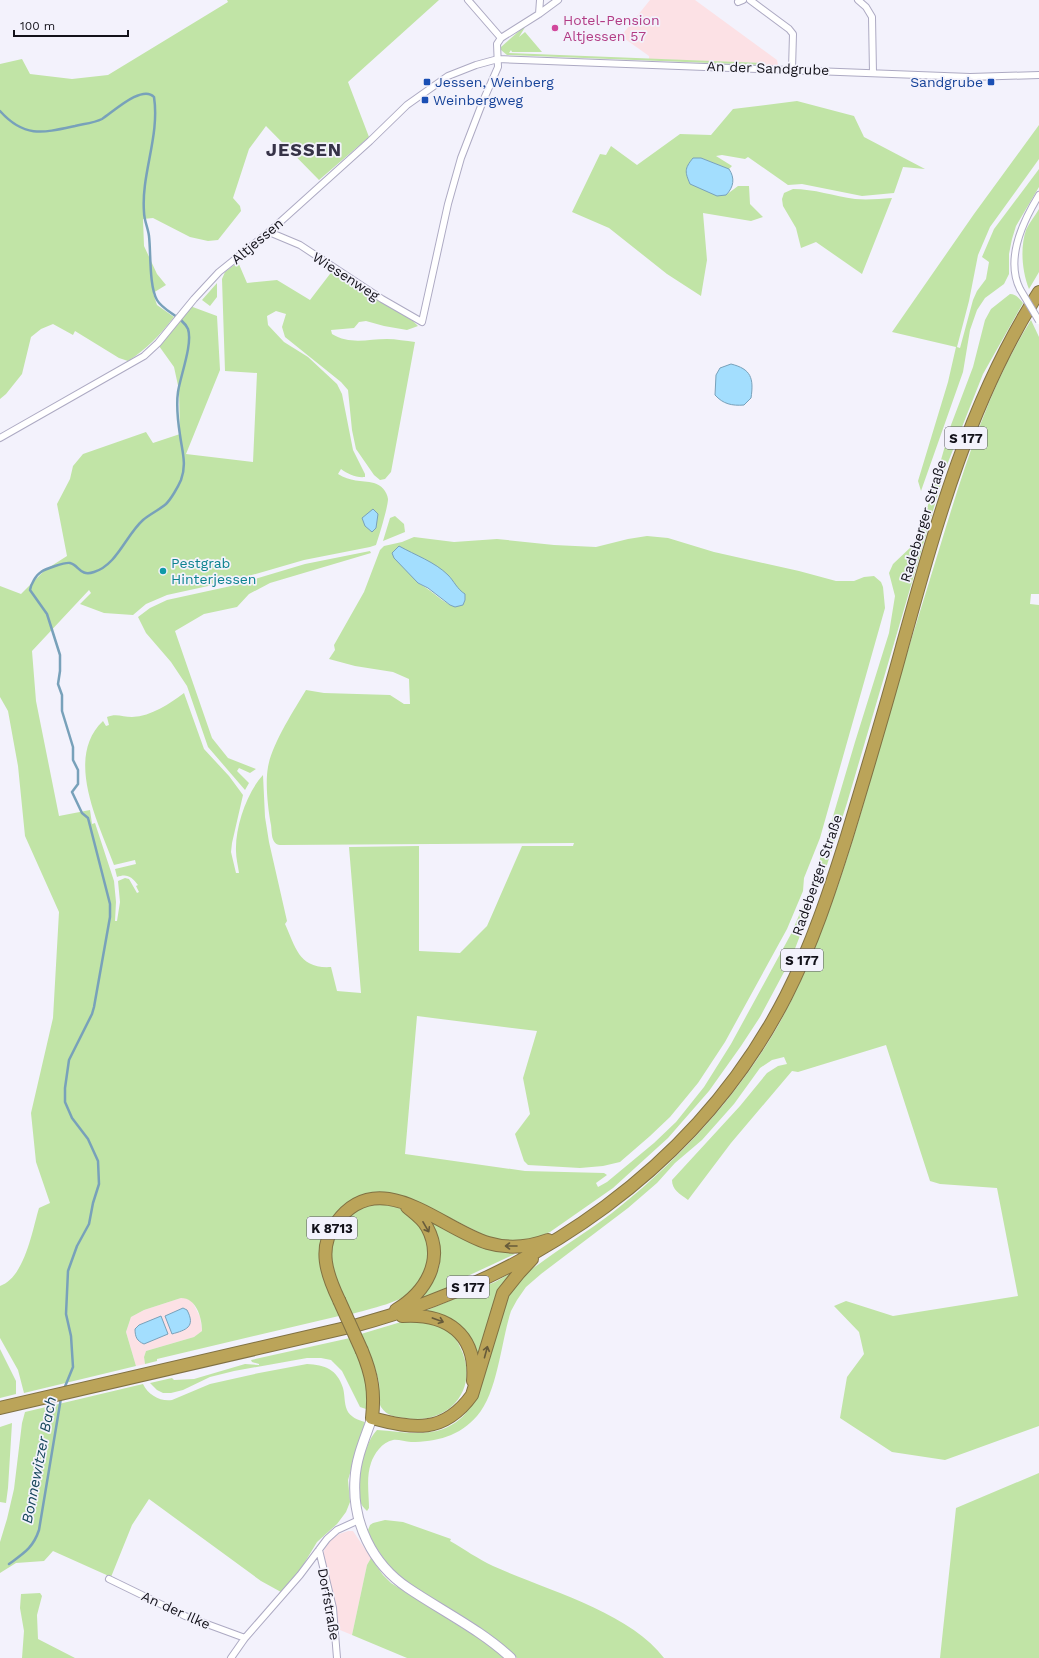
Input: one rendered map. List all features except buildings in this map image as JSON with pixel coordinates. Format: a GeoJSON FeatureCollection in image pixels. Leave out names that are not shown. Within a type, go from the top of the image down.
{"type":"FeatureCollection","features":[{"type":"Feature","properties":{"kind":"highway","name":"Radeberger Straße"},"geometry":{"type":"LineString","coordinates":[[563,1236],[602,1210],[630,1188],[682,1141],[708,1111],[751,1055],[770,1027],[788,994],[816,928],[835,873],[954,470],[975,416],[1014,336],[1039,292]]}},
{"type":"Feature","properties":{"kind":"highway","name":"K 8713"},"geometry":{"type":"LineString","coordinates":[[372,1418],[374,1387],[362,1351],[328,1276],[325,1259],[327,1240],[329,1233],[340,1217],[354,1205],[371,1199],[388,1199],[398,1201]]}},
{"type":"Feature","properties":{"kind":"highway"},"geometry":{"type":"LineString","coordinates":[[398,1201],[426,1211],[478,1239],[501,1246],[510,1247],[533,1244],[563,1236]]}},
{"type":"Feature","properties":{"kind":"highway"},"geometry":{"type":"LineString","coordinates":[[385,1317],[401,1308],[423,1287],[429,1277],[434,1257],[433,1245],[427,1226],[419,1217],[398,1201]]}},
{"type":"Feature","properties":{"kind":"highway","name":"S 177"},"geometry":{"type":"LineString","coordinates":[[0,1408],[316,1335],[385,1317],[456,1292],[513,1265],[563,1236]]}},
{"type":"Feature","properties":{"kind":"highway"},"geometry":{"type":"LineString","coordinates":[[372,1418],[413,1426],[430,1426],[447,1420],[454,1415],[468,1401],[476,1386],[503,1293],[518,1273],[546,1246]]}},
{"type":"Feature","properties":{"kind":"highway"},"geometry":{"type":"LineString","coordinates":[[385,1317],[427,1316],[440,1320],[453,1327],[464,1339],[471,1353],[474,1372],[468,1401]]}},
{"type":"Feature","properties":{"kind":"street"},"geometry":{"type":"LineString","coordinates":[[468,0],[501,38]]}},
{"type":"Feature","properties":{"kind":"street"},"geometry":{"type":"LineString","coordinates":[[539,14],[540,0]]}},
{"type":"Feature","properties":{"kind":"street"},"geometry":{"type":"LineString","coordinates":[[498,59],[497,44],[501,38],[558,0]]}},
{"type":"Feature","properties":{"kind":"street"},"geometry":{"type":"LineString","coordinates":[[750,0],[789,29],[793,34],[792,69]]}},
{"type":"Feature","properties":{"kind":"street"},"geometry":{"type":"LineString","coordinates":[[858,0],[872,17],[872,73]]}},
{"type":"Feature","properties":{"kind":"street","name":"An der Sandgrube"},"geometry":{"type":"LineString","coordinates":[[498,59],[792,69],[970,77],[1039,75]]}},
{"type":"Feature","properties":{"kind":"street","name":"Altjessen"},"geometry":{"type":"LineString","coordinates":[[0,438],[144,356],[158,343],[181,314],[219,272],[269,232],[370,141],[407,105],[448,76],[476,65],[498,59]]}},
{"type":"Feature","properties":{"kind":"street","name":"Wiesenweg"},"geometry":{"type":"LineString","coordinates":[[269,232],[300,245],[382,299],[422,322],[448,204],[461,158],[498,67],[498,59]]}},
{"type":"Feature","properties":{"kind":"street"},"geometry":{"type":"LineString","coordinates":[[1039,195],[1033,205],[1018,241],[1015,270],[1017,282],[1039,321]]}},
{"type":"Feature","properties":{"kind":"street","name":"K 8713"},"geometry":{"type":"LineString","coordinates":[[372,1418],[360,1449],[355,1479],[355,1500],[359,1520],[367,1542],[374,1554],[396,1579],[407,1588],[486,1638],[511,1658]]}},
{"type":"Feature","properties":{"kind":"street"},"geometry":{"type":"LineString","coordinates":[[231,1658],[245,1638],[300,1576],[326,1539],[337,1530],[359,1520]]}},
{"type":"Feature","properties":{"kind":"street","name":"Dorfstraße"},"geometry":{"type":"LineString","coordinates":[[318,1550],[332,1608],[337,1658]]}},
{"type":"Feature","properties":{"kind":"street","name":"An der Ilke"},"geometry":{"type":"LineString","coordinates":[[109,1579],[185,1616],[245,1638]]}},
{"type":"Feature","properties":{"kind":"shaded area"},"geometry":{"type":"Polygon","coordinates":[[[650,0],[695,0],[777,60],[778,65],[761,65],[762,63],[649,59],[649,56],[621,36],[650,0]]]}},
{"type":"Feature","properties":{"kind":"shaded area"},"geometry":{"type":"Polygon","coordinates":[[[181,1298],[187,1298],[193,1303],[200,1317],[202,1331],[194,1337],[146,1351],[144,1357],[145,1364],[136,1366],[126,1332],[131,1317],[144,1310],[181,1298]]]}},
{"type":"Feature","properties":{"kind":"shaded area"},"geometry":{"type":"Polygon","coordinates":[[[353,1531],[371,1558],[367,1565],[352,1635],[340,1630],[323,1554],[325,1548],[331,1540],[339,1534],[353,1531]]]}},
{"type":"Feature","properties":{"kind":"green space"},"geometry":{"type":"Polygon","coordinates":[[[227,0],[439,0],[348,82],[369,137],[319,180],[266,126],[249,149],[233,198],[240,206],[241,211],[218,240],[208,241],[190,237],[153,218],[143,219],[144,246],[157,274],[166,285],[153,293],[157,305],[174,317],[147,347],[128,361],[119,358],[75,331],[73,335],[53,324],[41,329],[31,337],[22,374],[6,394],[0,399],[0,64],[22,59],[30,74],[72,79],[108,75],[228,2],[227,0]]]}},
{"type":"Feature","properties":{"kind":"green space"},"geometry":{"type":"Polygon","coordinates":[[[527,24],[519,37],[525,32],[542,52],[512,52],[511,50],[509,53],[763,63],[761,65],[507,55],[501,50],[501,47],[527,24]]]}},
{"type":"Feature","properties":{"kind":"green space"},"geometry":{"type":"Polygon","coordinates":[[[797,101],[854,116],[864,137],[925,169],[903,167],[894,193],[862,196],[802,184],[788,185],[748,157],[745,159],[722,155],[716,156],[732,166],[729,169],[701,158],[726,195],[738,186],[749,186],[750,204],[763,217],[751,221],[703,213],[707,260],[701,296],[667,274],[609,228],[572,212],[600,154],[606,155],[611,146],[637,165],[680,134],[711,135],[733,109],[797,101]]]}},
{"type":"Feature","properties":{"kind":"green space"},"geometry":{"type":"Polygon","coordinates":[[[1039,125],[1039,159],[990,227],[978,255],[969,301],[957,347],[960,348],[973,300],[977,291],[986,279],[989,262],[982,257],[994,229],[1039,169],[1039,187],[1016,226],[1009,254],[1009,274],[1004,284],[985,298],[977,310],[970,330],[963,372],[921,491],[918,481],[948,382],[956,347],[892,332],[974,214],[1039,125]]]}},
{"type":"Feature","properties":{"kind":"green space"},"geometry":{"type":"Polygon","coordinates":[[[793,189],[816,191],[855,199],[892,198],[862,274],[816,242],[801,248],[796,228],[783,206],[782,199],[784,193],[793,189]]]}},
{"type":"Feature","properties":{"kind":"green space"},"geometry":{"type":"Polygon","coordinates":[[[1039,209],[1039,272],[1029,289],[1023,267],[1023,244],[1026,230],[1039,209]]]}},
{"type":"Feature","properties":{"kind":"green space"},"geometry":{"type":"Polygon","coordinates":[[[238,262],[247,283],[277,280],[310,300],[333,270],[413,321],[418,326],[407,330],[366,321],[359,322],[354,328],[331,330],[332,334],[339,337],[359,341],[387,339],[415,342],[391,472],[385,479],[380,480],[374,475],[356,449],[352,430],[348,390],[341,382],[285,337],[282,327],[286,314],[276,311],[267,316],[268,325],[284,342],[308,357],[337,384],[342,394],[353,450],[365,474],[365,477],[352,475],[341,469],[338,474],[351,480],[377,484],[386,493],[388,499],[387,508],[376,545],[304,560],[231,581],[167,595],[146,604],[133,615],[104,613],[80,604],[91,593],[89,590],[32,651],[36,701],[59,816],[90,810],[92,824],[95,823],[114,881],[116,902],[115,921],[117,921],[120,902],[118,881],[125,878],[129,879],[137,893],[139,892],[136,886],[138,885],[134,880],[129,876],[124,875],[117,877],[115,869],[136,864],[135,860],[114,865],[100,830],[88,792],[85,772],[86,753],[92,736],[103,721],[106,726],[109,725],[107,717],[116,715],[132,717],[153,712],[184,693],[204,749],[229,776],[243,795],[231,852],[236,873],[239,873],[236,842],[243,810],[257,782],[263,775],[265,817],[269,842],[287,921],[285,924],[296,949],[305,961],[320,967],[331,967],[337,991],[361,993],[349,847],[419,846],[419,951],[460,953],[487,926],[522,846],[573,846],[574,843],[280,845],[275,843],[273,840],[267,796],[268,767],[274,748],[306,690],[324,693],[390,695],[404,704],[410,704],[409,679],[393,672],[355,666],[329,659],[335,650],[334,645],[364,592],[380,550],[384,546],[402,542],[414,537],[454,542],[497,539],[554,545],[596,547],[647,536],[668,538],[714,552],[836,581],[854,581],[864,577],[874,576],[881,582],[883,587],[885,608],[820,838],[804,878],[803,891],[787,929],[725,1042],[698,1083],[670,1117],[650,1136],[620,1162],[603,1166],[580,1168],[528,1165],[524,1161],[515,1134],[530,1114],[523,1078],[537,1031],[417,1016],[405,1154],[525,1171],[604,1173],[607,1175],[596,1183],[598,1187],[607,1182],[654,1143],[676,1122],[704,1087],[731,1044],[791,934],[809,892],[826,840],[889,633],[895,596],[889,573],[893,564],[912,546],[920,533],[951,425],[973,367],[985,320],[991,309],[1010,294],[1019,298],[1023,303],[983,374],[945,470],[847,803],[825,871],[791,959],[760,1017],[741,1046],[709,1091],[668,1138],[613,1188],[550,1232],[531,1240],[520,1241],[492,1239],[416,1201],[398,1195],[382,1194],[328,1226],[326,1285],[339,1316],[157,1359],[157,1361],[145,1364],[144,1357],[146,1351],[194,1337],[202,1331],[201,1320],[197,1309],[191,1301],[181,1298],[144,1310],[131,1317],[126,1332],[136,1366],[24,1393],[18,1370],[0,1338],[0,1286],[9,1281],[16,1273],[26,1252],[39,1208],[50,1203],[36,1162],[31,1113],[53,1018],[59,912],[25,836],[18,766],[8,711],[0,697],[0,586],[21,594],[45,570],[67,556],[57,504],[70,479],[73,466],[83,454],[146,432],[153,443],[180,434],[179,390],[174,367],[159,346],[190,306],[217,316],[220,370],[186,454],[253,462],[257,373],[225,371],[222,279],[225,272],[238,262]],[[448,575],[418,583],[450,605],[463,605],[465,600],[448,575]]]}},
{"type":"Feature","properties":{"kind":"green space"},"geometry":{"type":"Polygon","coordinates":[[[217,283],[217,297],[210,306],[202,300],[217,283]]]}},
{"type":"Feature","properties":{"kind":"green space"},"geometry":{"type":"Polygon","coordinates":[[[1031,320],[1039,337],[1039,594],[1031,594],[1030,604],[1039,605],[1039,1426],[945,1460],[892,1452],[840,1418],[847,1377],[864,1354],[859,1332],[834,1306],[846,1301],[893,1316],[1018,1296],[997,1188],[940,1184],[930,1181],[886,1045],[798,1072],[792,1071],[731,1143],[688,1200],[679,1194],[675,1189],[672,1180],[740,1106],[767,1073],[778,1066],[787,1064],[784,1057],[772,1060],[760,1068],[734,1104],[702,1140],[675,1163],[657,1183],[628,1208],[526,1287],[511,1311],[490,1394],[477,1416],[470,1423],[455,1433],[438,1439],[420,1442],[393,1440],[385,1443],[374,1456],[369,1468],[369,1508],[367,1511],[360,1501],[360,1474],[368,1444],[377,1430],[411,1433],[431,1432],[453,1424],[469,1410],[479,1390],[487,1368],[499,1320],[507,1298],[518,1280],[612,1213],[636,1194],[681,1152],[722,1107],[759,1057],[775,1031],[794,995],[811,957],[832,903],[859,821],[882,737],[951,512],[979,427],[1003,372],[1031,320]]]}},
{"type":"Feature","properties":{"kind":"green space"},"geometry":{"type":"Polygon","coordinates":[[[395,516],[404,524],[405,532],[383,541],[390,518],[395,516]]]}},
{"type":"Feature","properties":{"kind":"green space"},"geometry":{"type":"Polygon","coordinates":[[[370,551],[371,553],[270,583],[249,594],[237,607],[204,614],[175,631],[212,738],[228,758],[256,769],[250,773],[239,768],[237,771],[249,783],[245,790],[208,747],[187,686],[171,662],[146,633],[138,617],[150,608],[167,600],[231,586],[305,564],[370,551]]]}},
{"type":"Feature","properties":{"kind":"green space"},"geometry":{"type":"Polygon","coordinates":[[[372,1204],[387,1205],[398,1208],[409,1215],[420,1227],[424,1235],[427,1244],[428,1262],[422,1280],[411,1293],[395,1301],[352,1314],[337,1282],[332,1260],[332,1249],[335,1238],[346,1218],[357,1210],[372,1204]]]}},
{"type":"Feature","properties":{"kind":"green space"},"geometry":{"type":"Polygon","coordinates":[[[423,1216],[493,1250],[515,1254],[459,1280],[455,1287],[415,1302],[424,1293],[436,1276],[440,1263],[437,1248],[423,1216]]]}},
{"type":"Feature","properties":{"kind":"green space"},"geometry":{"type":"Polygon","coordinates":[[[511,1273],[512,1274],[479,1365],[475,1350],[425,1311],[495,1282],[511,1273]]]}},
{"type":"Feature","properties":{"kind":"green space"},"geometry":{"type":"Polygon","coordinates":[[[421,1321],[445,1328],[456,1339],[465,1362],[466,1377],[463,1390],[457,1401],[447,1410],[435,1416],[421,1419],[395,1416],[386,1412],[380,1405],[378,1377],[372,1358],[361,1334],[401,1322],[421,1321]]]}},
{"type":"Feature","properties":{"kind":"green space"},"geometry":{"type":"Polygon","coordinates":[[[350,1338],[362,1365],[369,1387],[368,1407],[366,1409],[360,1407],[342,1371],[331,1360],[321,1358],[307,1358],[234,1371],[210,1377],[183,1390],[171,1393],[163,1393],[157,1390],[150,1383],[172,1378],[174,1380],[194,1379],[245,1364],[259,1365],[251,1360],[350,1338]]]}},
{"type":"Feature","properties":{"kind":"green space"},"geometry":{"type":"Polygon","coordinates":[[[0,1349],[16,1381],[16,1394],[0,1398],[0,1349]]]}},
{"type":"Feature","properties":{"kind":"green space"},"geometry":{"type":"Polygon","coordinates":[[[307,1364],[325,1367],[334,1372],[343,1388],[345,1405],[348,1412],[354,1418],[365,1422],[348,1480],[350,1502],[346,1512],[337,1524],[317,1542],[299,1572],[281,1592],[261,1581],[149,1499],[132,1525],[111,1577],[53,1551],[44,1561],[16,1563],[0,1573],[0,1542],[14,1489],[22,1423],[25,1412],[143,1384],[145,1388],[155,1397],[164,1400],[172,1400],[210,1384],[307,1364]]]}},
{"type":"Feature","properties":{"kind":"green space"},"geometry":{"type":"Polygon","coordinates":[[[12,1423],[6,1503],[0,1502],[0,1427],[12,1423]]]}},
{"type":"Feature","properties":{"kind":"green space"},"geometry":{"type":"Polygon","coordinates":[[[1039,1473],[1039,1658],[940,1658],[956,1508],[1039,1473]]]}},
{"type":"Feature","properties":{"kind":"green space"},"geometry":{"type":"Polygon","coordinates":[[[385,1520],[403,1522],[451,1539],[450,1541],[493,1566],[585,1603],[630,1627],[649,1642],[664,1658],[517,1658],[506,1648],[407,1583],[390,1568],[370,1538],[368,1530],[370,1525],[373,1523],[385,1520]]]}},
{"type":"Feature","properties":{"kind":"green space"},"geometry":{"type":"Polygon","coordinates":[[[371,1558],[383,1575],[391,1583],[483,1641],[505,1658],[407,1658],[352,1635],[367,1565],[371,1558]]]}},
{"type":"Feature","properties":{"kind":"green space"},"geometry":{"type":"Polygon","coordinates":[[[40,1593],[42,1596],[37,1615],[38,1639],[75,1658],[22,1658],[24,1631],[20,1608],[21,1594],[40,1593]]]}},
{"type":"Feature","properties":{"kind":"water"},"geometry":{"type":"Polygon","coordinates":[[[693,158],[701,158],[729,169],[733,182],[731,189],[726,195],[717,196],[690,184],[686,171],[693,158]]]}},
{"type":"Feature","properties":{"kind":"water"},"geometry":{"type":"Polygon","coordinates":[[[731,364],[738,366],[750,375],[752,385],[751,398],[744,405],[728,404],[715,395],[716,375],[720,368],[731,364]]]}},
{"type":"Feature","properties":{"kind":"water"},"geometry":{"type":"Polygon","coordinates":[[[373,509],[378,514],[376,528],[372,532],[365,526],[362,518],[373,509]]]}},
{"type":"Feature","properties":{"kind":"water"},"geometry":{"type":"Polygon","coordinates":[[[399,546],[431,562],[443,570],[465,594],[463,605],[455,607],[450,605],[428,588],[418,583],[394,558],[392,553],[399,546]]]}},
{"type":"Feature","properties":{"kind":"water"},"geometry":{"type":"Polygon","coordinates":[[[183,1308],[187,1310],[190,1316],[190,1324],[182,1331],[172,1334],[165,1316],[183,1308]]]}},
{"type":"Feature","properties":{"kind":"water"},"geometry":{"type":"Polygon","coordinates":[[[161,1316],[168,1334],[144,1344],[140,1342],[136,1336],[135,1329],[139,1325],[161,1316]]]}},
{"type":"Feature","properties":{"kind":"waterway","name":"Bonnewitzer Bach"},"geometry":{"type":"LineString","coordinates":[[0,111],[17,126],[34,131],[44,131],[102,119],[127,101],[142,94],[149,94],[154,97],[155,126],[145,183],[144,198],[144,215],[149,236],[154,294],[164,308],[182,321],[188,329],[189,335],[188,352],[179,386],[177,403],[184,468],[181,480],[174,493],[166,504],[137,526],[115,556],[102,568],[94,572],[86,573],[70,563],[60,565],[39,573],[31,585],[30,590],[47,614],[60,655],[58,684],[62,695],[62,711],[73,747],[73,760],[78,770],[78,784],[72,792],[82,813],[88,818],[110,904],[110,917],[94,1007],[69,1060],[65,1088],[65,1102],[72,1118],[88,1139],[98,1161],[99,1184],[93,1203],[89,1224],[77,1246],[68,1271],[66,1314],[71,1336],[73,1367],[64,1389]]}},
{"type":"Feature","properties":{"kind":"waterway","name":"Bonnewitzer Bach"},"geometry":{"type":"LineString","coordinates":[[9,1564],[31,1546],[39,1530],[61,1398]]}},
{"type":"Feature","properties":{"kind":"place","name":"Hotel-Pension Altjessen 57"},"geometry":{"type":"Point","coordinates":[555,28]}},
{"type":"Feature","properties":{"kind":"place","name":"Jessen, Weinberg"},"geometry":{"type":"Point","coordinates":[427,82]}},
{"type":"Feature","properties":{"kind":"place","name":"Sandgrube"},"geometry":{"type":"Point","coordinates":[991,82]}},
{"type":"Feature","properties":{"kind":"place","name":"Weinbergweg"},"geometry":{"type":"Point","coordinates":[425,100]}},
{"type":"Feature","properties":{"kind":"place","name":"Pestgrab Hinterjessen"},"geometry":{"type":"Point","coordinates":[163,571]}},
{"type":"Feature","properties":{"kind":"district","name":"JESSEN"},"geometry":{"type":"Point","coordinates":[304,150]}}]}
